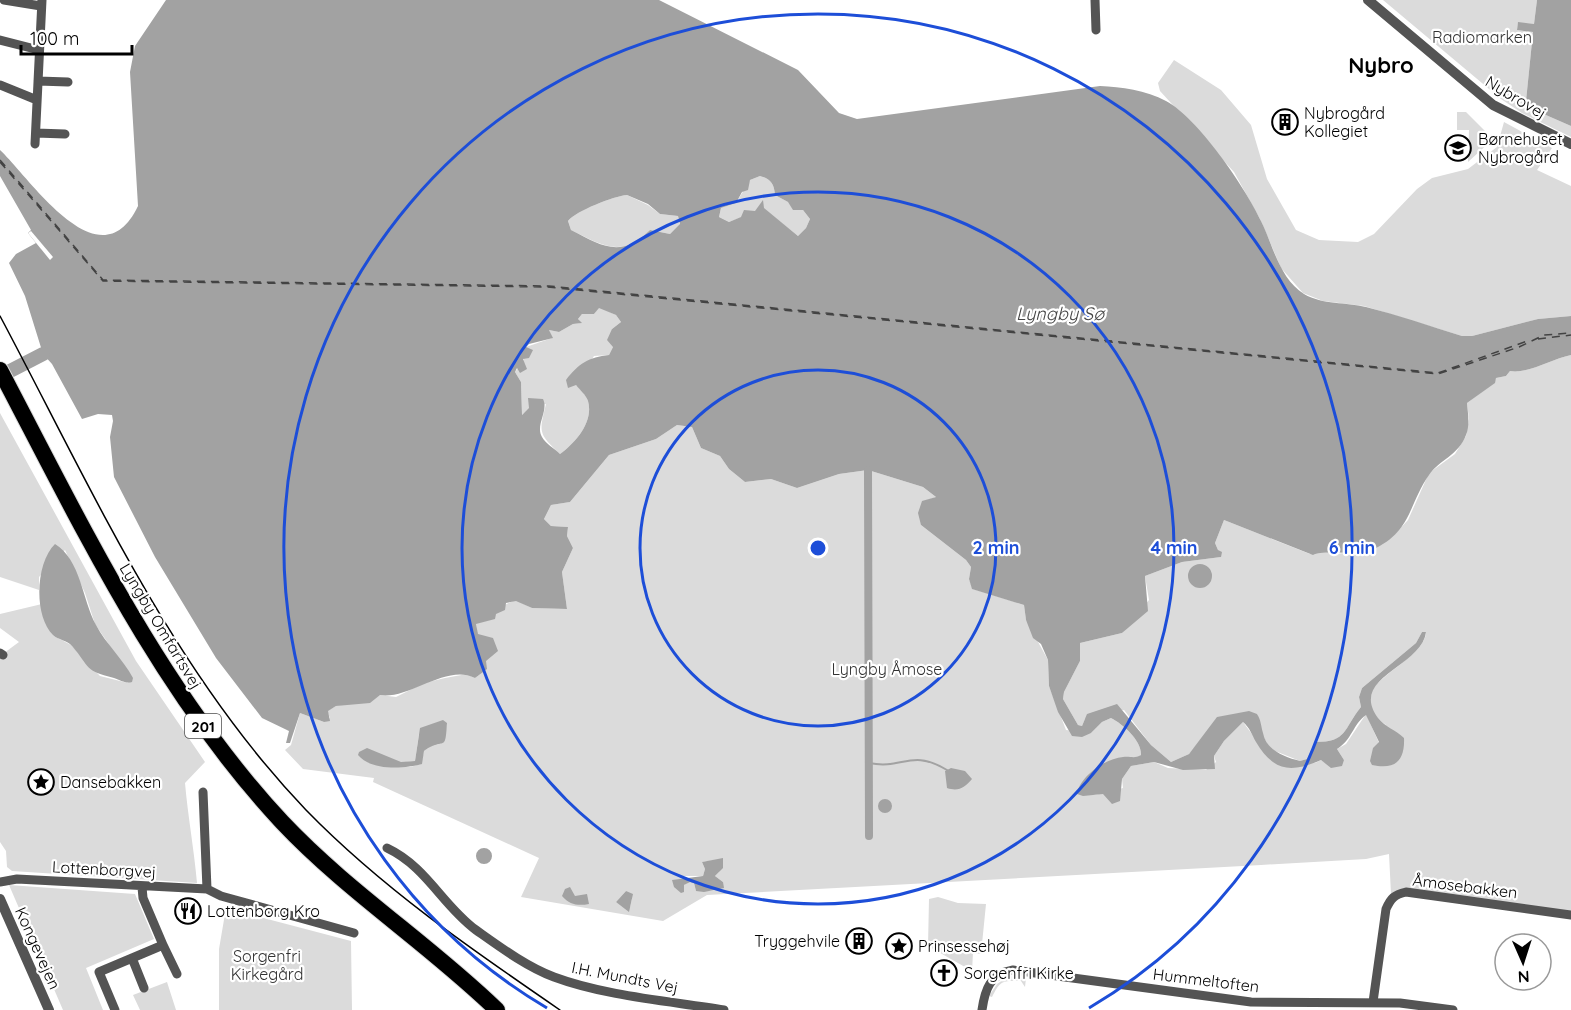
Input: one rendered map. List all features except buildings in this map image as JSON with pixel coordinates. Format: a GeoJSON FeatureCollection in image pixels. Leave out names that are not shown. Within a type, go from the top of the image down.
{"type":"FeatureCollection","features":[{"type":"Feature","properties":{"kind":"highway","name":"Lyngby Omfartsvej"},"geometry":{"type":"LineString","coordinates":[[0,370],[144,638],[192,712],[235,768],[283,823],[332,871],[466,980],[497,1010]]}},
{"type":"Feature","properties":{"kind":"highway","name":"Lyngby Omfartsvej"},"geometry":{"type":"LineString","coordinates":[[0,393],[124,625],[195,734],[269,823],[326,879],[457,986],[481,1010]]}},
{"type":"Feature","properties":{"kind":"street"},"geometry":{"type":"LineString","coordinates":[[4,0],[41,3],[35,144]]}},
{"type":"Feature","properties":{"kind":"street"},"geometry":{"type":"LineString","coordinates":[[1095,0],[1096,30]]}},
{"type":"Feature","properties":{"kind":"street","name":"Nybrovej"},"geometry":{"type":"LineString","coordinates":[[1368,0],[1493,105],[1571,144]]}},
{"type":"Feature","properties":{"kind":"street"},"geometry":{"type":"LineString","coordinates":[[0,40],[39,50]]}},
{"type":"Feature","properties":{"kind":"street"},"geometry":{"type":"LineString","coordinates":[[38,81],[68,82]]}},
{"type":"Feature","properties":{"kind":"street"},"geometry":{"type":"LineString","coordinates":[[0,85],[37,100]]}},
{"type":"Feature","properties":{"kind":"street"},"geometry":{"type":"LineString","coordinates":[[36,134],[66,135]]}},
{"type":"Feature","properties":{"kind":"street"},"geometry":{"type":"LineString","coordinates":[[203,792],[207,889]]}},
{"type":"Feature","properties":{"kind":"street","name":"I.H. Mundts Vej"},"geometry":{"type":"LineString","coordinates":[[387,848],[401,855],[437,888],[447,903],[476,930],[544,973],[580,986],[724,1010]]}},
{"type":"Feature","properties":{"kind":"street","name":"Lottenborgvej"},"geometry":{"type":"LineString","coordinates":[[0,882],[17,879],[207,889],[221,896],[354,933]]}},
{"type":"Feature","properties":{"kind":"street"},"geometry":{"type":"LineString","coordinates":[[142,887],[143,898],[177,974]]}},
{"type":"Feature","properties":{"kind":"street","name":"Åmosebakken"},"geometry":{"type":"LineString","coordinates":[[1373,1002],[1386,909],[1391,898],[1397,894],[1406,892],[1571,915]]}},
{"type":"Feature","properties":{"kind":"street","name":"Kongevejen"},"geometry":{"type":"LineString","coordinates":[[0,899],[49,1010]]}},
{"type":"Feature","properties":{"kind":"street"},"geometry":{"type":"LineString","coordinates":[[115,1010],[99,972],[163,945]]}},
{"type":"Feature","properties":{"kind":"street"},"geometry":{"type":"LineString","coordinates":[[132,958],[144,988]]}},
{"type":"Feature","properties":{"kind":"street","name":"Hummeltoften"},"geometry":{"type":"LineString","coordinates":[[982,1010],[984,990],[990,982],[996,976],[1013,970],[1251,1002],[1373,1002],[1453,1010]]}},
{"type":"Feature","properties":{"kind":"green space","name":"Radiomarken"},"geometry":{"type":"Polygon","coordinates":[[[1383,0],[1537,0],[1534,24],[1518,23],[1517,30],[1533,32],[1526,101],[1539,112],[1571,126],[1571,137],[1522,113],[1501,99],[1383,0]]]}},
{"type":"Feature","properties":{"kind":"green space"},"geometry":{"type":"Polygon","coordinates":[[[1174,60],[1221,90],[1251,125],[1267,179],[1296,230],[1319,240],[1358,242],[1374,234],[1417,189],[1432,178],[1468,169],[1497,147],[1504,122],[1552,148],[1537,170],[1571,186],[1571,316],[1538,319],[1472,336],[1462,336],[1364,306],[1323,301],[1303,293],[1281,268],[1261,221],[1234,172],[1160,91],[1158,83],[1174,60]]]}},
{"type":"Feature","properties":{"kind":"green space"},"geometry":{"type":"Polygon","coordinates":[[[1457,112],[1466,112],[1489,135],[1491,141],[1468,162],[1469,130],[1457,130],[1457,112]]]}},
{"type":"Feature","properties":{"kind":"green space"},"geometry":{"type":"Polygon","coordinates":[[[760,176],[771,182],[775,195],[803,210],[810,219],[806,228],[798,236],[763,208],[763,201],[755,212],[729,222],[719,217],[721,208],[736,203],[750,180],[760,176]]]}},
{"type":"Feature","properties":{"kind":"green space"},"geometry":{"type":"Polygon","coordinates":[[[627,195],[648,205],[660,214],[678,216],[680,225],[670,234],[650,230],[640,239],[620,247],[602,244],[571,230],[568,221],[572,217],[605,201],[627,195]]]}},
{"type":"Feature","properties":{"kind":"green space"},"geometry":{"type":"Polygon","coordinates":[[[599,307],[616,315],[621,322],[612,329],[613,347],[609,355],[594,356],[576,385],[588,401],[588,417],[577,438],[560,454],[542,432],[546,404],[530,408],[522,415],[521,382],[515,372],[523,362],[526,347],[552,338],[549,330],[559,332],[573,324],[581,323],[578,319],[582,314],[594,314],[599,307]]]}},
{"type":"Feature","properties":{"kind":"green space","name":"Lyngby Åmose"},"geometry":{"type":"Polygon","coordinates":[[[1571,355],[1571,912],[1391,894],[1389,854],[1366,859],[707,895],[663,921],[521,897],[539,858],[373,782],[374,778],[303,769],[285,750],[291,745],[300,713],[324,722],[330,718],[327,711],[336,706],[380,695],[396,697],[424,683],[445,678],[467,674],[475,678],[480,674],[476,623],[511,602],[516,600],[532,608],[567,609],[562,572],[573,548],[567,536],[568,527],[551,526],[544,519],[551,505],[570,502],[609,455],[656,439],[677,425],[692,427],[701,448],[720,456],[729,469],[745,482],[771,479],[797,488],[839,474],[868,470],[923,487],[936,497],[922,502],[921,525],[966,560],[971,567],[969,579],[973,589],[1024,605],[1026,620],[1048,660],[1049,686],[1066,730],[1091,733],[1102,722],[1111,718],[1121,724],[1138,744],[1141,755],[1114,761],[1101,767],[1085,781],[1077,794],[1095,795],[1123,788],[1122,779],[1131,766],[1154,762],[1168,768],[1206,770],[1216,762],[1214,756],[1224,741],[1243,722],[1271,760],[1315,763],[1321,760],[1326,763],[1344,760],[1337,749],[1346,744],[1366,714],[1379,743],[1372,765],[1386,725],[1372,711],[1369,699],[1374,688],[1422,644],[1426,632],[1422,632],[1416,643],[1362,688],[1359,697],[1361,707],[1344,733],[1334,740],[1315,742],[1307,759],[1300,761],[1270,749],[1263,736],[1257,714],[1204,736],[1189,754],[1171,762],[1151,745],[1124,710],[1085,719],[1082,726],[1078,725],[1063,699],[1064,692],[1080,661],[1080,643],[1122,633],[1149,600],[1145,576],[1182,562],[1221,557],[1215,543],[1224,520],[1310,554],[1323,551],[1337,554],[1375,548],[1395,534],[1408,520],[1429,473],[1455,454],[1466,436],[1469,419],[1467,403],[1494,383],[1496,378],[1506,376],[1510,371],[1525,370],[1571,355]],[[447,723],[419,734],[415,761],[377,765],[410,767],[421,764],[424,751],[445,733],[447,723]],[[723,859],[702,862],[705,869],[703,876],[683,876],[684,885],[690,881],[694,883],[696,891],[717,890],[723,882],[715,876],[719,872],[723,859]],[[626,891],[616,902],[630,907],[632,899],[626,891]]]}},
{"type":"Feature","properties":{"kind":"green space"},"geometry":{"type":"Polygon","coordinates":[[[0,413],[136,661],[205,762],[185,783],[197,883],[12,871],[7,867],[6,851],[0,842],[0,656],[19,642],[0,628],[0,614],[42,604],[54,636],[71,645],[100,676],[128,683],[108,643],[95,624],[85,593],[65,550],[39,577],[39,590],[0,577],[0,413]]]}},
{"type":"Feature","properties":{"kind":"green space"},"geometry":{"type":"Polygon","coordinates":[[[9,885],[135,894],[154,939],[86,968],[103,1010],[63,1010],[9,885]]]}},
{"type":"Feature","properties":{"kind":"green space"},"geometry":{"type":"Polygon","coordinates":[[[938,897],[958,903],[986,904],[981,954],[973,953],[972,971],[928,946],[929,899],[938,897]]]}},
{"type":"Feature","properties":{"kind":"green space","name":"Sorgenfri Kirkegård"},"geometry":{"type":"Polygon","coordinates":[[[226,908],[351,941],[352,1010],[219,1010],[219,949],[226,908]]]}},
{"type":"Feature","properties":{"kind":"green space"},"geometry":{"type":"Polygon","coordinates":[[[1009,976],[1026,978],[1025,987],[1021,981],[1006,981],[1000,984],[992,997],[989,996],[997,984],[1009,976]]]}},
{"type":"Feature","properties":{"kind":"green space"},"geometry":{"type":"Polygon","coordinates":[[[167,982],[176,1010],[140,1010],[133,995],[167,982]]]}},
{"type":"Feature","properties":{"kind":"water","name":"Lyngby Sø"},"geometry":{"type":"Polygon","coordinates":[[[166,0],[659,0],[798,70],[839,113],[857,119],[1100,86],[1133,90],[1166,101],[1179,110],[1206,137],[1254,207],[1288,279],[1304,294],[1319,300],[1378,310],[1462,336],[1472,336],[1538,319],[1571,316],[1571,355],[1525,370],[1510,371],[1506,376],[1496,378],[1495,383],[1467,403],[1468,427],[1463,442],[1429,475],[1397,533],[1376,548],[1360,552],[1313,555],[1224,520],[1215,543],[1218,550],[1222,552],[1221,557],[1182,562],[1145,576],[1148,611],[1122,633],[1080,643],[1080,661],[1064,692],[1063,699],[1078,725],[1082,726],[1087,714],[1117,704],[1151,745],[1171,762],[1189,754],[1217,717],[1249,711],[1257,714],[1265,739],[1272,748],[1282,755],[1300,761],[1307,759],[1315,742],[1334,740],[1344,733],[1361,707],[1359,697],[1362,688],[1416,643],[1422,632],[1426,632],[1422,644],[1413,654],[1379,682],[1372,692],[1371,704],[1378,718],[1404,738],[1403,753],[1392,765],[1372,765],[1370,761],[1373,748],[1379,742],[1366,715],[1337,749],[1344,760],[1342,766],[1331,768],[1321,760],[1292,768],[1277,764],[1263,752],[1243,722],[1224,741],[1214,756],[1215,769],[1183,770],[1154,762],[1131,766],[1122,779],[1120,801],[1112,804],[1103,794],[1083,796],[1077,794],[1088,775],[1102,765],[1116,758],[1141,755],[1138,744],[1121,724],[1111,718],[1102,722],[1091,733],[1082,737],[1072,736],[1058,712],[1049,686],[1048,660],[1041,644],[1033,638],[1026,620],[1024,605],[972,589],[969,579],[971,567],[966,560],[921,525],[918,513],[922,501],[936,497],[923,487],[868,470],[839,474],[797,488],[771,479],[745,482],[729,469],[720,456],[701,448],[692,427],[677,425],[656,439],[609,455],[570,502],[551,505],[544,519],[551,526],[568,527],[567,536],[573,548],[562,572],[567,609],[532,608],[516,601],[506,603],[505,610],[496,614],[495,619],[476,624],[478,634],[493,638],[498,651],[486,661],[487,669],[475,678],[452,675],[403,692],[380,695],[370,703],[336,706],[328,711],[330,721],[324,722],[300,713],[290,743],[286,743],[289,731],[262,718],[216,658],[155,557],[114,477],[110,437],[112,415],[98,414],[82,419],[52,364],[43,354],[25,296],[9,263],[16,254],[36,243],[28,233],[31,230],[0,176],[0,150],[47,201],[66,218],[86,231],[105,235],[122,228],[138,206],[130,72],[135,46],[166,0]],[[760,176],[750,180],[748,190],[742,192],[736,203],[721,208],[719,217],[729,222],[741,217],[744,210],[755,211],[763,200],[764,208],[798,236],[806,228],[810,219],[803,210],[793,210],[788,202],[775,195],[771,182],[760,176]],[[627,195],[613,198],[572,217],[568,221],[571,230],[602,245],[620,247],[640,239],[650,230],[670,234],[680,224],[678,216],[660,214],[648,204],[627,195]],[[599,308],[594,314],[582,314],[578,319],[582,323],[573,324],[559,332],[549,330],[553,338],[529,344],[526,347],[533,350],[529,358],[523,359],[527,369],[520,373],[517,368],[515,372],[521,382],[522,415],[529,408],[528,398],[543,399],[544,408],[540,432],[545,441],[560,454],[582,431],[589,409],[584,395],[576,385],[568,388],[566,380],[584,362],[609,355],[613,347],[607,340],[612,329],[621,322],[616,315],[599,308]]]}},
{"type":"Feature","properties":{"kind":"water"},"geometry":{"type":"Polygon","coordinates":[[[1537,0],[1571,0],[1571,126],[1539,112],[1526,101],[1533,32],[1517,30],[1518,22],[1534,24],[1537,0]]]}},
{"type":"Feature","properties":{"kind":"water"},"geometry":{"type":"Polygon","coordinates":[[[55,544],[64,551],[76,570],[96,625],[129,671],[133,678],[132,682],[125,682],[92,670],[70,644],[55,637],[47,626],[42,615],[39,589],[44,563],[55,544]]]}},
{"type":"Feature","properties":{"kind":"water"},"geometry":{"type":"Polygon","coordinates":[[[1200,564],[1208,568],[1212,576],[1208,584],[1200,588],[1192,584],[1188,576],[1192,568],[1200,564]]]}},
{"type":"Feature","properties":{"kind":"water"},"geometry":{"type":"Polygon","coordinates":[[[443,720],[447,723],[446,738],[443,743],[424,751],[422,764],[397,768],[379,766],[371,764],[358,755],[367,748],[401,762],[415,761],[420,728],[443,720]]]}},
{"type":"Feature","properties":{"kind":"water"},"geometry":{"type":"Polygon","coordinates":[[[951,768],[965,771],[972,779],[961,788],[947,788],[945,771],[951,768]]]}},
{"type":"Feature","properties":{"kind":"water"},"geometry":{"type":"Polygon","coordinates":[[[882,799],[888,799],[892,806],[888,813],[882,813],[878,809],[878,803],[882,799]]]}},
{"type":"Feature","properties":{"kind":"water"},"geometry":{"type":"Polygon","coordinates":[[[484,848],[492,856],[484,864],[476,856],[484,848]]]}},
{"type":"Feature","properties":{"kind":"water"},"geometry":{"type":"Polygon","coordinates":[[[723,858],[723,868],[715,876],[723,882],[724,888],[704,892],[696,891],[694,883],[690,882],[684,885],[684,892],[681,893],[674,887],[672,880],[703,876],[705,869],[702,862],[723,858]]]}},
{"type":"Feature","properties":{"kind":"water"},"geometry":{"type":"Polygon","coordinates":[[[570,887],[575,896],[587,894],[589,904],[574,904],[565,899],[562,896],[565,889],[570,887]]]}},
{"type":"Feature","properties":{"kind":"water"},"geometry":{"type":"Polygon","coordinates":[[[626,891],[633,894],[629,912],[616,902],[626,891]]]}},
{"type":"Feature","properties":{"kind":"pier"},"geometry":{"type":"Polygon","coordinates":[[[31,231],[53,257],[50,260],[28,233],[31,231]]]}},
{"type":"Feature","properties":{"kind":"waterway"},"geometry":{"type":"LineString","coordinates":[[10,371],[43,354]]}},
{"type":"Feature","properties":{"kind":"waterway"},"geometry":{"type":"LineString","coordinates":[[868,470],[869,836]]}},
{"type":"Feature","properties":{"kind":"waterway"},"geometry":{"type":"LineString","coordinates":[[869,763],[891,764],[915,760],[934,764],[947,770]]}},
{"type":"Feature","properties":{"kind":"ferry route"},"geometry":{"type":"LineString","coordinates":[[0,160],[103,280],[549,286],[1438,373],[1530,340]]}},
{"type":"Feature","properties":{"kind":"ferry route"},"geometry":{"type":"LineString","coordinates":[[0,162],[103,281],[547,287],[1438,374],[1519,347],[1544,335],[1571,333]]}},
{"type":"Feature","properties":{"kind":"ferry route"},"geometry":{"type":"LineString","coordinates":[[1538,339],[1571,335]]}},
{"type":"Feature","properties":{"kind":"tram line"},"geometry":{"type":"LineString","coordinates":[[0,316],[136,574],[214,697],[258,755],[306,810],[365,866],[428,916],[560,1010]]}},
{"type":"Feature","properties":{"kind":"place","name":"Nybrogård Kollegiet"},"geometry":{"type":"Point","coordinates":[1285,122]}},
{"type":"Feature","properties":{"kind":"place","name":"Børnehuset Nybrogård"},"geometry":{"type":"Point","coordinates":[1458,148]}},
{"type":"Feature","properties":{"kind":"place","name":"Dansebakken"},"geometry":{"type":"Point","coordinates":[41,782]}},
{"type":"Feature","properties":{"kind":"place","name":"Lottenborg Kro"},"geometry":{"type":"Point","coordinates":[188,911]}},
{"type":"Feature","properties":{"kind":"place","name":"Tryggehvile"},"geometry":{"type":"Point","coordinates":[859,941]}},
{"type":"Feature","properties":{"kind":"place","name":"Prinsessehøj"},"geometry":{"type":"Point","coordinates":[899,946]}},
{"type":"Feature","properties":{"kind":"place","name":"Sorgenfri Kirke"},"geometry":{"type":"Point","coordinates":[944,973]}},
{"type":"Feature","properties":{"kind":"district","name":"Nybro"},"geometry":{"type":"Point","coordinates":[1381,65]}}]}
